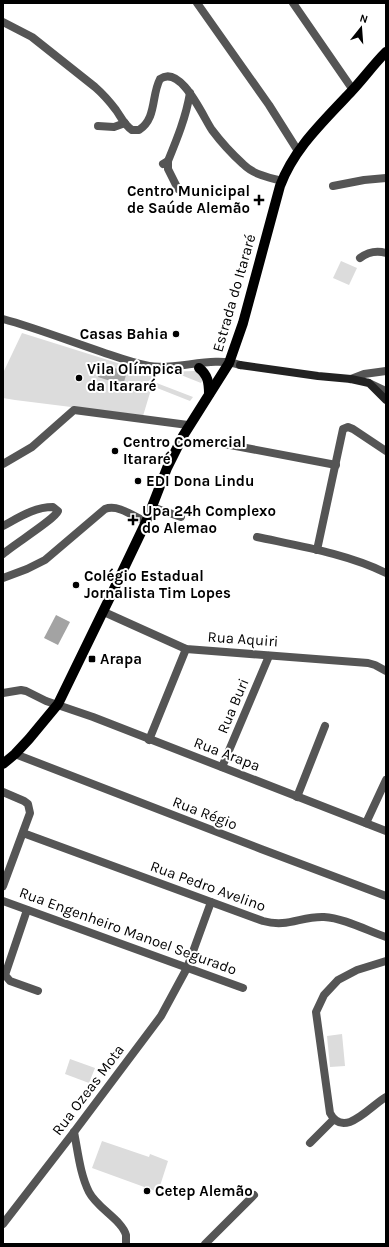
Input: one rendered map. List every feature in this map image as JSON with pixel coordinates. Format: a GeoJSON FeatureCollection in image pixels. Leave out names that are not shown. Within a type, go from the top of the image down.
{"type":"FeatureCollection","features":[{"type":"Feature","properties":{"kind":"main road","name":"Estrada do Itararé"},"geometry":{"type":"LineString","coordinates":[[3,764],[15,754],[41,727],[58,704],[104,612],[146,522],[167,468],[188,425],[228,365],[243,323],[282,181],[289,166],[298,151],[314,131],[353,90],[386,52]]}},
{"type":"Feature","properties":{"kind":"main road"},"geometry":{"type":"LineString","coordinates":[[372,67],[386,62]]}},
{"type":"Feature","properties":{"kind":"main road"},"geometry":{"type":"LineString","coordinates":[[195,366],[204,371],[207,377],[210,394]]}},
{"type":"Feature","properties":{"kind":"street"},"geometry":{"type":"LineString","coordinates":[[197,3],[298,151]]}},
{"type":"Feature","properties":{"kind":"street"},"geometry":{"type":"LineString","coordinates":[[293,3],[353,90]]}},
{"type":"Feature","properties":{"kind":"street"},"geometry":{"type":"LineString","coordinates":[[3,22],[32,37],[95,87],[104,95],[132,130],[137,130],[144,126],[147,122],[153,108],[158,82],[162,77],[172,77],[190,93],[211,129],[243,165],[260,175],[282,181]]}},
{"type":"Feature","properties":{"kind":"street"},"geometry":{"type":"LineString","coordinates":[[178,190],[165,162],[184,121],[190,93]]}},
{"type":"Feature","properties":{"kind":"street"},"geometry":{"type":"LineString","coordinates":[[98,126],[114,127],[125,123]]}},
{"type":"Feature","properties":{"kind":"street"},"geometry":{"type":"LineString","coordinates":[[333,186],[356,185],[386,178]]}},
{"type":"Feature","properties":{"kind":"street"},"geometry":{"type":"LineString","coordinates":[[360,258],[369,253],[386,253]]}},
{"type":"Feature","properties":{"kind":"street"},"geometry":{"type":"LineString","coordinates":[[3,319],[137,363],[160,367],[240,365],[351,379],[368,383],[386,391]]}},
{"type":"Feature","properties":{"kind":"street"},"geometry":{"type":"LineString","coordinates":[[351,379],[364,374],[386,371]]}},
{"type":"Feature","properties":{"kind":"street"},"geometry":{"type":"LineString","coordinates":[[368,383],[386,400]]}},
{"type":"Feature","properties":{"kind":"street"},"geometry":{"type":"LineString","coordinates":[[3,464],[32,447],[74,410],[188,425]]}},
{"type":"Feature","properties":{"kind":"street"},"geometry":{"type":"LineString","coordinates":[[317,550],[343,429],[348,427],[353,429],[386,451]]}},
{"type":"Feature","properties":{"kind":"street"},"geometry":{"type":"LineString","coordinates":[[225,444],[336,465]]}},
{"type":"Feature","properties":{"kind":"street"},"geometry":{"type":"LineString","coordinates":[[3,578],[37,565],[45,560],[104,509],[113,507],[117,508],[146,522]]}},
{"type":"Feature","properties":{"kind":"street"},"geometry":{"type":"LineString","coordinates":[[152,507],[181,517]]}},
{"type":"Feature","properties":{"kind":"street"},"geometry":{"type":"LineString","coordinates":[[3,526],[25,514],[43,509],[53,508],[58,511],[53,518],[3,554]]}},
{"type":"Feature","properties":{"kind":"street"},"geometry":{"type":"LineString","coordinates":[[257,537],[317,550],[361,563],[386,573]]}},
{"type":"Feature","properties":{"kind":"street","name":"Rua Aquiri"},"geometry":{"type":"LineString","coordinates":[[104,612],[186,649],[368,663],[375,665],[386,672]]}},
{"type":"Feature","properties":{"kind":"street"},"geometry":{"type":"LineString","coordinates":[[149,740],[186,649]]}},
{"type":"Feature","properties":{"kind":"street","name":"Rua Buri"},"geometry":{"type":"LineString","coordinates":[[222,767],[269,656]]}},
{"type":"Feature","properties":{"kind":"street","name":"Rua Arapa"},"geometry":{"type":"LineString","coordinates":[[3,693],[23,690],[46,701],[58,704],[386,831]]}},
{"type":"Feature","properties":{"kind":"street"},"geometry":{"type":"LineString","coordinates":[[297,797],[325,726]]}},
{"type":"Feature","properties":{"kind":"street","name":"Rua Régio"},"geometry":{"type":"LineString","coordinates":[[15,754],[386,896]]}},
{"type":"Feature","properties":{"kind":"street"},"geometry":{"type":"LineString","coordinates":[[366,822],[386,780]]}},
{"type":"Feature","properties":{"kind":"street"},"geometry":{"type":"LineString","coordinates":[[3,792],[28,804],[30,814],[3,886]]}},
{"type":"Feature","properties":{"kind":"street","name":"Rua Pedro Avelino"},"geometry":{"type":"LineString","coordinates":[[23,833],[274,924],[296,922],[315,917],[326,917],[386,937]]}},
{"type":"Feature","properties":{"kind":"street","name":"Rua Engenheiro Manoel Segurado"},"geometry":{"type":"LineString","coordinates":[[3,901],[243,988]]}},
{"type":"Feature","properties":{"kind":"street","name":"Rua Ozeas Mota"},"geometry":{"type":"LineString","coordinates":[[3,1224],[74,1132],[160,1016],[187,968],[211,902]]}},
{"type":"Feature","properties":{"kind":"street"},"geometry":{"type":"LineString","coordinates":[[27,910],[5,975],[10,981],[38,991]]}},
{"type":"Feature","properties":{"kind":"street"},"geometry":{"type":"LineString","coordinates":[[386,961],[357,970],[338,980],[324,995],[316,1012],[330,1113],[334,1119],[345,1124],[352,1122],[386,1096]]}},
{"type":"Feature","properties":{"kind":"street"},"geometry":{"type":"LineString","coordinates":[[310,1143],[334,1119]]}},
{"type":"Feature","properties":{"kind":"street"},"geometry":{"type":"LineString","coordinates":[[74,1132],[83,1175],[90,1194],[122,1227],[126,1235],[126,1244]]}},
{"type":"Feature","properties":{"kind":"street"},"geometry":{"type":"LineString","coordinates":[[205,1244],[254,1195]]}},
{"type":"Feature","properties":{"kind":"shaded area"},"geometry":{"type":"Polygon","coordinates":[[[341,261],[357,268],[349,285],[333,278],[341,261]]]}},
{"type":"Feature","properties":{"kind":"shaded area","name":"Vila Olímpica da Itararé"},"geometry":{"type":"Polygon","coordinates":[[[22,333],[143,371],[157,373],[154,382],[193,397],[190,401],[152,386],[143,416],[3,398],[3,373],[22,333]]]}},
{"type":"Feature","properties":{"kind":"shaded area"},"geometry":{"type":"Polygon","coordinates":[[[102,364],[127,372],[123,385],[98,377],[102,364]]]}},
{"type":"Feature","properties":{"kind":"shaded area"},"geometry":{"type":"Polygon","coordinates":[[[195,371],[203,379],[201,383],[176,373],[157,373],[195,371]]]}},
{"type":"Feature","properties":{"kind":"shaded area"},"geometry":{"type":"Polygon","coordinates":[[[56,615],[70,622],[58,645],[44,638],[56,615]]]}},
{"type":"Feature","properties":{"kind":"shaded area"},"geometry":{"type":"Polygon","coordinates":[[[342,1034],[345,1066],[330,1067],[327,1036],[342,1034]]]}},
{"type":"Feature","properties":{"kind":"shaded area"},"geometry":{"type":"Polygon","coordinates":[[[70,1059],[95,1068],[89,1083],[65,1074],[70,1059]]]}},
{"type":"Feature","properties":{"kind":"shaded area"},"geometry":{"type":"Polygon","coordinates":[[[102,1141],[149,1157],[150,1154],[168,1161],[158,1192],[92,1168],[102,1141]]]}},
{"type":"Feature","properties":{"kind":"place","name":"Centro Municipal de Saúde Alemão"},"geometry":{"type":"Point","coordinates":[259,200]}},
{"type":"Feature","properties":{"kind":"place","name":"Casas Bahia"},"geometry":{"type":"Point","coordinates":[176,334]}},
{"type":"Feature","properties":{"kind":"place","name":"Vila Olímpica da Itararé"},"geometry":{"type":"Point","coordinates":[79,378]}},
{"type":"Feature","properties":{"kind":"place","name":"Centro Comercial Itararé"},"geometry":{"type":"Point","coordinates":[115,451]}},
{"type":"Feature","properties":{"kind":"place","name":"EDI Dona Lindu"},"geometry":{"type":"Point","coordinates":[138,481]}},
{"type":"Feature","properties":{"kind":"place","name":"Upa 24h Complexo do Alemao"},"geometry":{"type":"Point","coordinates":[133,520]}},
{"type":"Feature","properties":{"kind":"place","name":"Colégio Estadual Jornalista Tim Lopes"},"geometry":{"type":"Point","coordinates":[76,585]}},
{"type":"Feature","properties":{"kind":"place","name":"Arapa"},"geometry":{"type":"Point","coordinates":[92,659]}},
{"type":"Feature","properties":{"kind":"place","name":"Cetep Alemão"},"geometry":{"type":"Point","coordinates":[147,1191]}}]}
